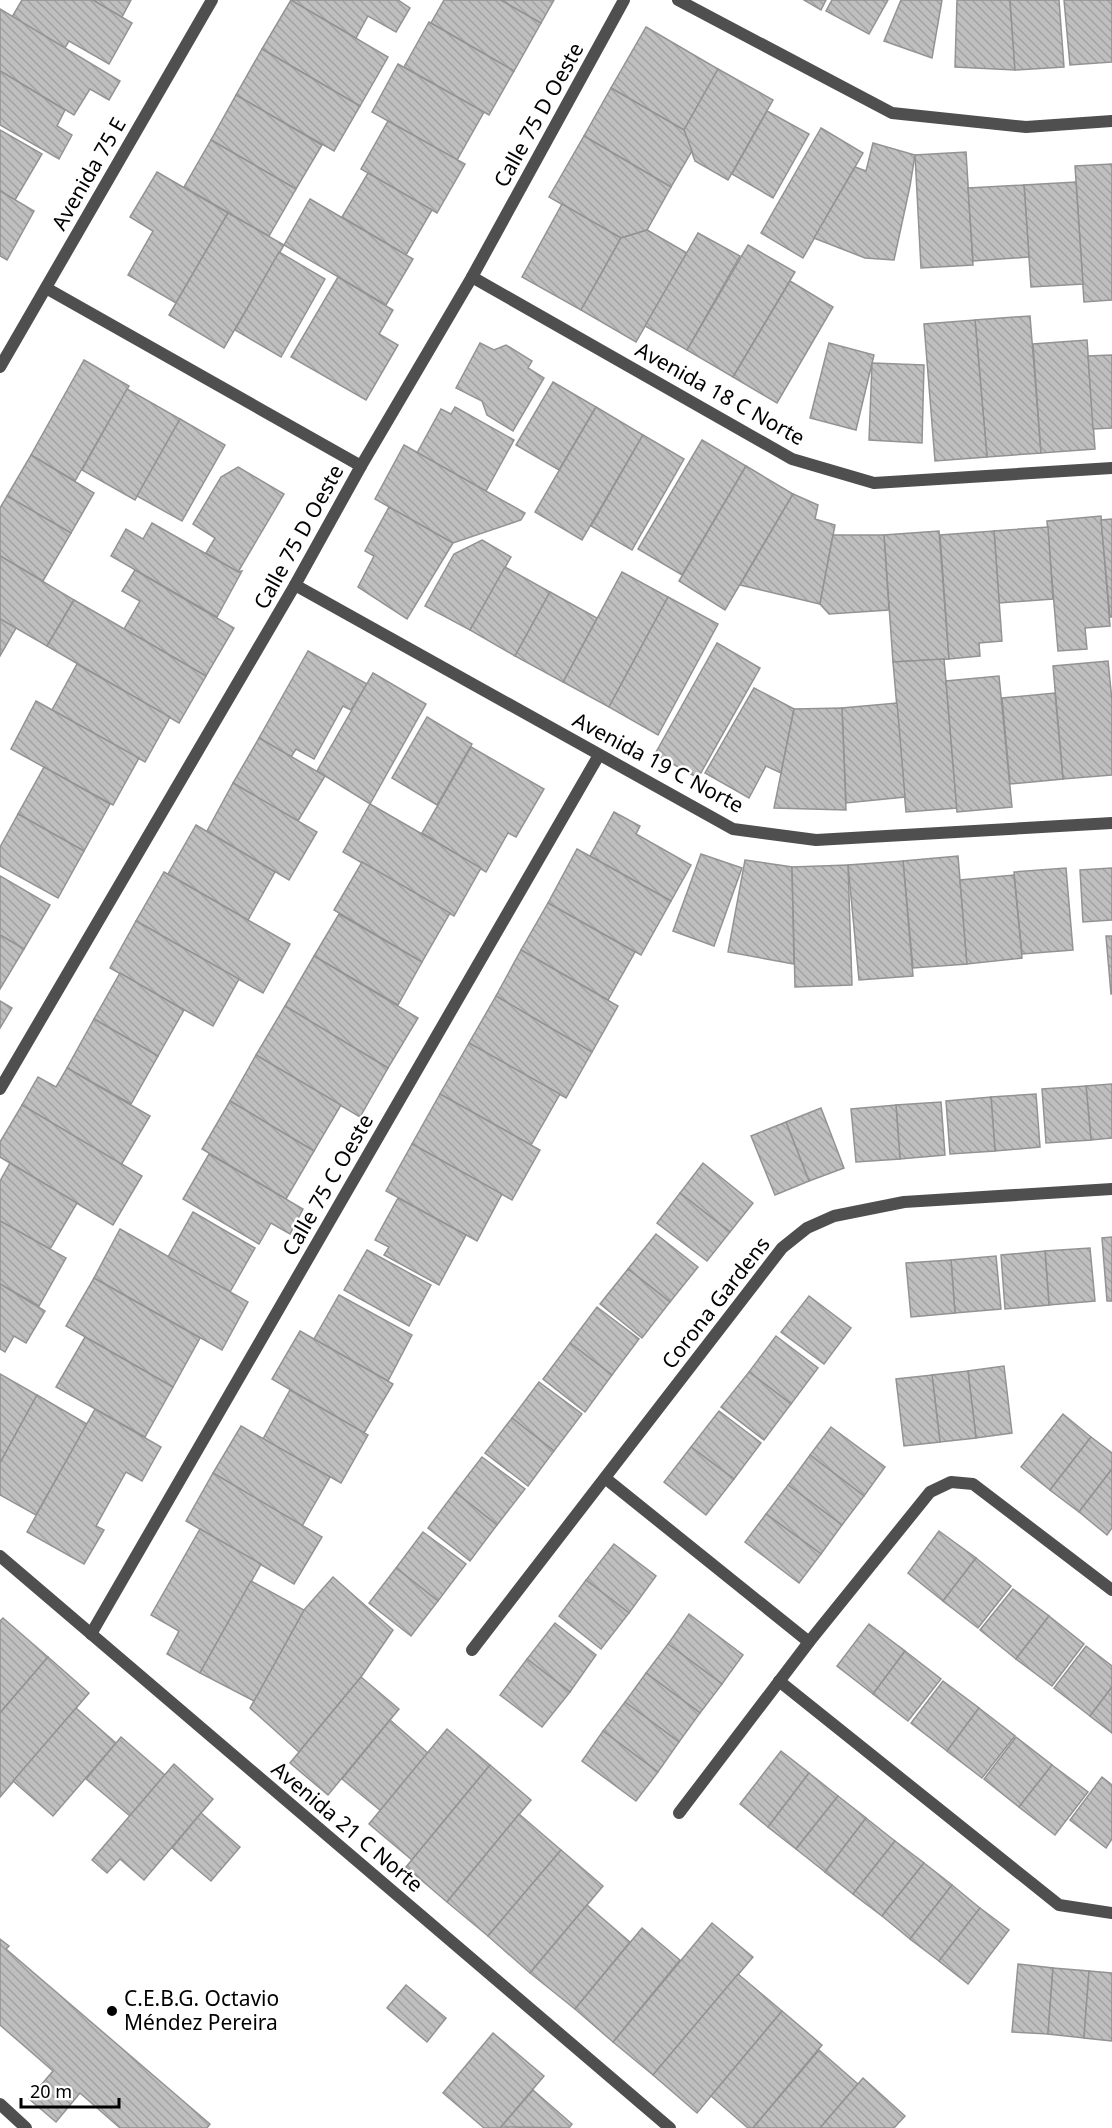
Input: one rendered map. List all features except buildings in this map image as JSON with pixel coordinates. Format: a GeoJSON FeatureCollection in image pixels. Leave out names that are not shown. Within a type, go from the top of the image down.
{"type":"FeatureCollection","features":[{"type":"Feature","properties":{"kind":"street","name":"Avenida 75 E"},"geometry":{"type":"LineString","coordinates":[[0,367],[212,0]]}},
{"type":"Feature","properties":{"kind":"street","name":"Calle 75 D Oeste"},"geometry":{"type":"LineString","coordinates":[[0,1089],[472,277],[624,0]]}},
{"type":"Feature","properties":{"kind":"street"},"geometry":{"type":"LineString","coordinates":[[678,0],[892,113],[1026,127],[1112,121]]}},
{"type":"Feature","properties":{"kind":"street","name":"Avenida 18 C Norte"},"geometry":{"type":"LineString","coordinates":[[472,277],[792,459],[874,483],[1112,468]]}},
{"type":"Feature","properties":{"kind":"street"},"geometry":{"type":"LineString","coordinates":[[46,288],[361,466]]}},
{"type":"Feature","properties":{"kind":"street","name":"Avenida 19 C Norte"},"geometry":{"type":"LineString","coordinates":[[295,585],[733,829],[827,839],[1112,823]]}},
{"type":"Feature","properties":{"kind":"street","name":"Calle 75 C Oeste"},"geometry":{"type":"LineString","coordinates":[[91,1634],[599,755]]}},
{"type":"Feature","properties":{"kind":"street","name":"Corona Gardens"},"geometry":{"type":"LineString","coordinates":[[472,1650],[782,1248],[807,1228],[834,1215],[904,1203],[1112,1189]]}},
{"type":"Feature","properties":{"kind":"street"},"geometry":{"type":"LineString","coordinates":[[605,1478],[809,1642]]}},
{"type":"Feature","properties":{"kind":"street"},"geometry":{"type":"LineString","coordinates":[[679,1813],[809,1642],[930,1492],[951,1482],[973,1484],[1112,1590]]}},
{"type":"Feature","properties":{"kind":"street","name":"Avenida 21 C Norte"},"geometry":{"type":"LineString","coordinates":[[0,1556],[670,2128]]}},
{"type":"Feature","properties":{"kind":"street"},"geometry":{"type":"LineString","coordinates":[[779,1682],[1059,1905],[1112,1913]]}},
{"type":"Feature","properties":{"kind":"street"},"geometry":{"type":"LineString","coordinates":[[0,2104],[26,2128]]}},
{"type":"Feature","properties":{"kind":"place","name":"C.E.B.G. Octavio Méndez Pereira"},"geometry":{"type":"Point","coordinates":[112,2011]}}]}
